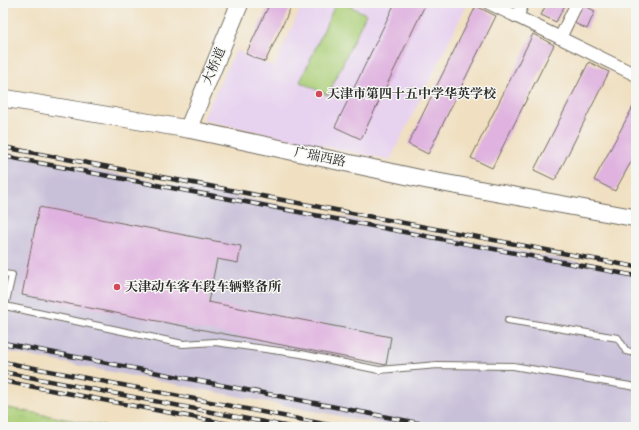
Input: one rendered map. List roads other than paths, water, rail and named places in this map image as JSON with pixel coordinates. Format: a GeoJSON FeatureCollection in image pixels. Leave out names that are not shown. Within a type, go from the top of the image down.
{"type":"FeatureCollection","features":[{"type":"Feature","properties":{"kind":"street","name":"大桥道"},"geometry":{"type":"LineString","coordinates":[[188,129],[240,3]]}},
{"type":"Feature","properties":{"kind":"street"},"geometry":{"type":"LineString","coordinates":[[489,3],[636,75]]}},
{"type":"Feature","properties":{"kind":"street"},"geometry":{"type":"LineString","coordinates":[[517,17],[523,3]]}},
{"type":"Feature","properties":{"kind":"street"},"geometry":{"type":"LineString","coordinates":[[560,38],[577,3]]}},
{"type":"Feature","properties":{"kind":"street","name":"广瑞西路"},"geometry":{"type":"LineString","coordinates":[[3,98],[188,129],[427,180],[636,218]]}},
{"type":"Feature","properties":{"kind":"lane"},"geometry":{"type":"LineString","coordinates":[[3,274],[12,276],[5,306],[183,344],[215,342],[301,354],[379,370],[438,365],[513,366],[636,388]]}},
{"type":"Feature","properties":{"kind":"lane"},"geometry":{"type":"LineString","coordinates":[[508,320],[618,338],[626,351],[636,353]]}},
{"type":"Feature","properties":{"kind":"railway"},"geometry":{"type":"LineString","coordinates":[[3,147],[636,267]]}},
{"type":"Feature","properties":{"kind":"railway"},"geometry":{"type":"LineString","coordinates":[[3,156],[636,276]]}},
{"type":"Feature","properties":{"kind":"railway"},"geometry":{"type":"LineString","coordinates":[[3,343],[439,427]]}},
{"type":"Feature","properties":{"kind":"railway"},"geometry":{"type":"LineString","coordinates":[[3,362],[340,427]]}},
{"type":"Feature","properties":{"kind":"railway"},"geometry":{"type":"LineString","coordinates":[[3,372],[290,427]]}},
{"type":"Feature","properties":{"kind":"railway"},"geometry":{"type":"LineString","coordinates":[[3,381],[245,427]]}},
{"type":"Feature","properties":{"kind":"place","name":"天津市第四十五中学华英学校"},"geometry":{"type":"Point","coordinates":[319,94]}},
{"type":"Feature","properties":{"kind":"place","name":"天津动车客车段车辆整备所"},"geometry":{"type":"Point","coordinates":[117,287]}}]}
